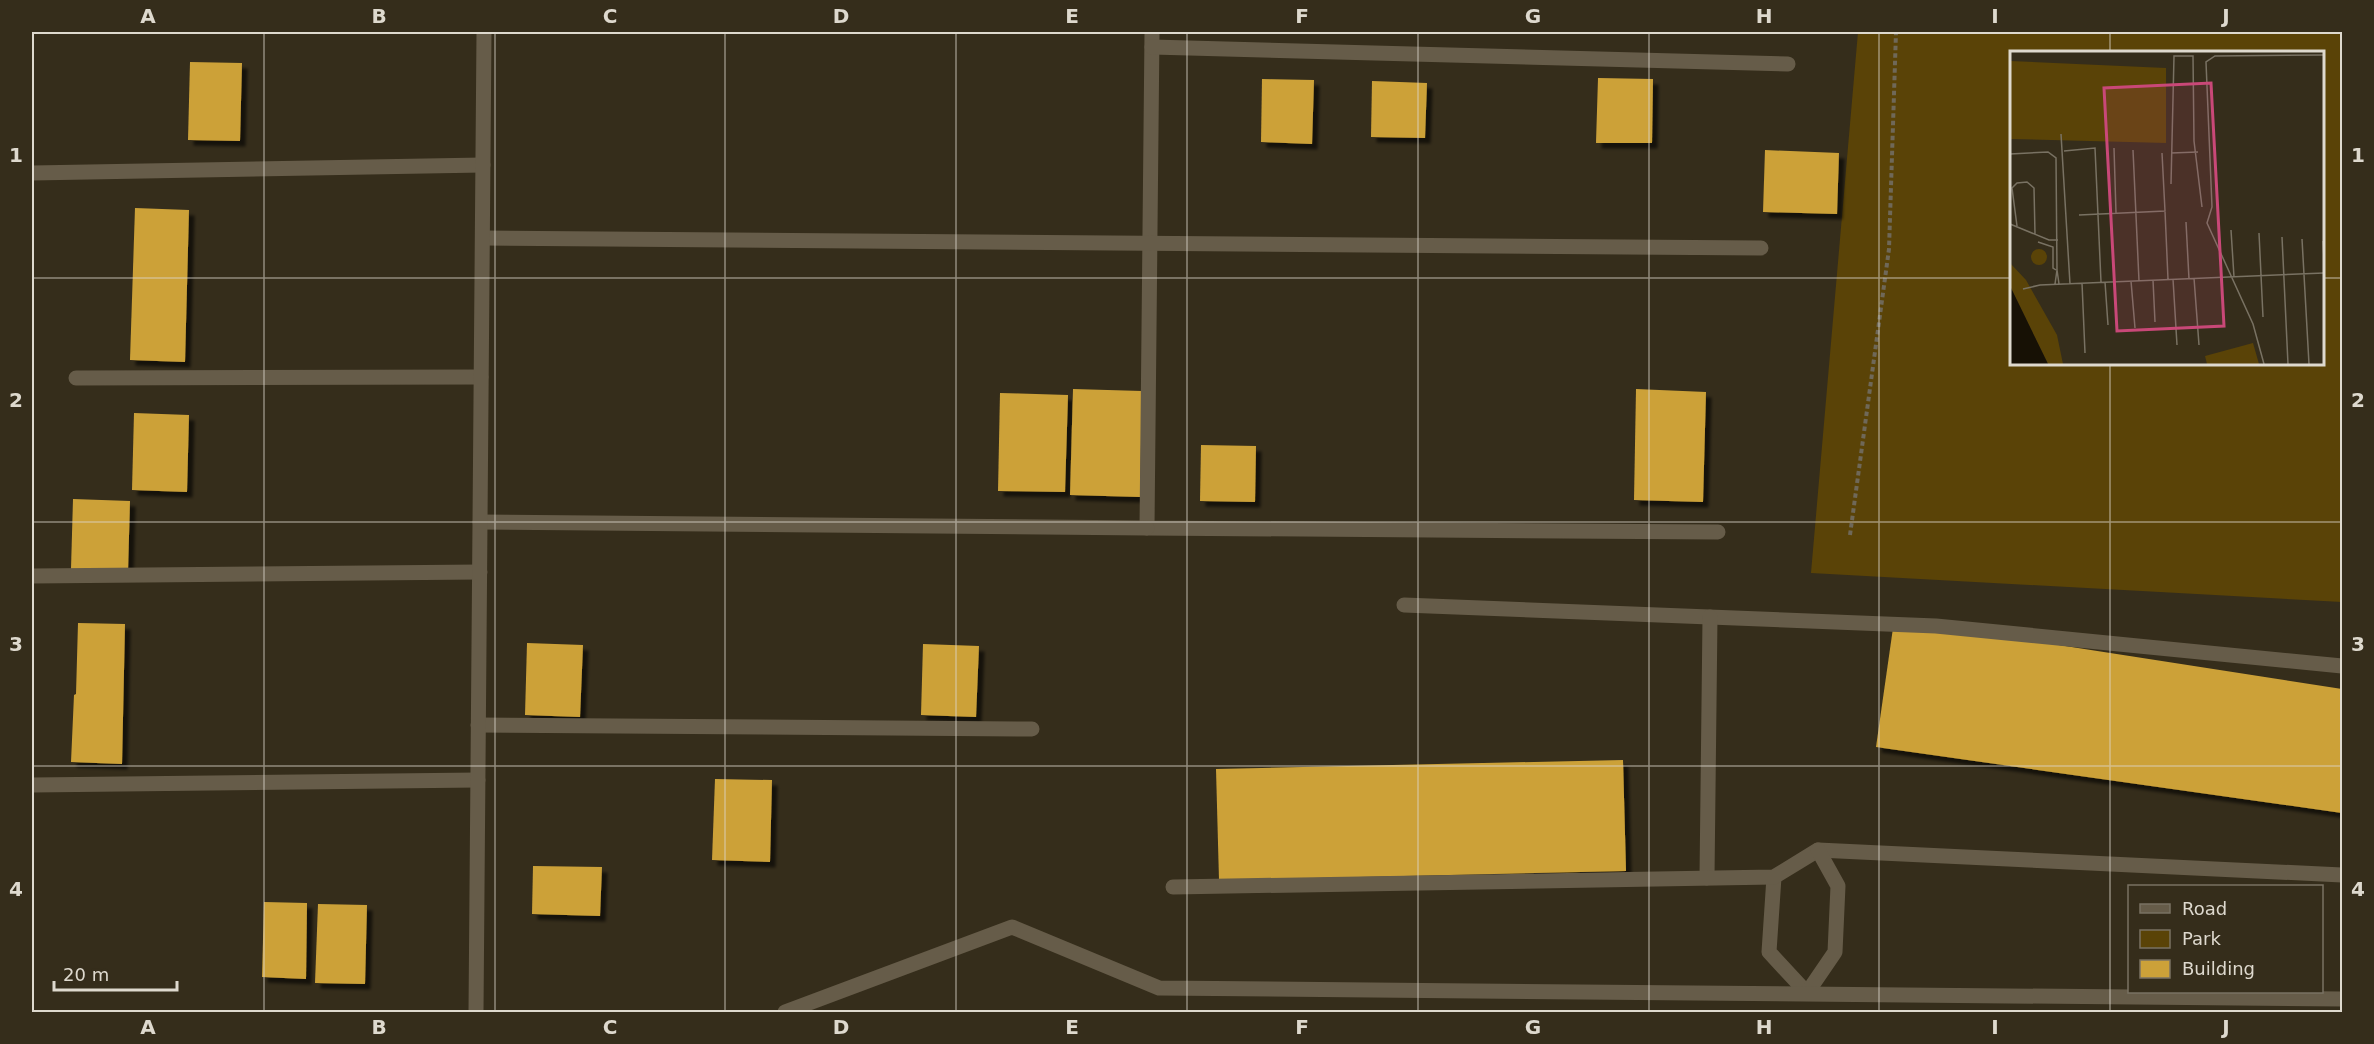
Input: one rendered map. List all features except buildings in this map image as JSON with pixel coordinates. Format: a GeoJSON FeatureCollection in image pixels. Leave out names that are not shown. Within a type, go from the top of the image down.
{"type":"FeatureCollection","features":[{"type":"Feature","properties":{"kind":"street"},"geometry":{"type":"LineString","coordinates":[[476,1012],[484,32]]}},
{"type":"Feature","properties":{"kind":"street"},"geometry":{"type":"LineString","coordinates":[[1148,528],[1152,39],[1788,64]]}},
{"type":"Feature","properties":{"kind":"street"},"geometry":{"type":"LineString","coordinates":[[32,173],[483,165]]}},
{"type":"Feature","properties":{"kind":"street"},"geometry":{"type":"LineString","coordinates":[[483,238],[1761,248]]}},
{"type":"Feature","properties":{"kind":"street"},"geometry":{"type":"LineString","coordinates":[[76,378],[482,377]]}},
{"type":"Feature","properties":{"kind":"street"},"geometry":{"type":"LineString","coordinates":[[480,522],[1718,532]]}},
{"type":"Feature","properties":{"kind":"street"},"geometry":{"type":"LineString","coordinates":[[32,576],[480,573]]}},
{"type":"Feature","properties":{"kind":"street"},"geometry":{"type":"LineString","coordinates":[[1404,605],[1936,626],[2343,666]]}},
{"type":"Feature","properties":{"kind":"street"},"geometry":{"type":"LineString","coordinates":[[1707,878],[1710,617]]}},
{"type":"Feature","properties":{"kind":"street"},"geometry":{"type":"LineString","coordinates":[[478,725],[1032,729]]}},
{"type":"Feature","properties":{"kind":"street"},"geometry":{"type":"LineString","coordinates":[[32,784],[478,780]]}},
{"type":"Feature","properties":{"kind":"street"},"geometry":{"type":"LineString","coordinates":[[1173,886],[1774,877],[1818,850],[2343,875]]}},
{"type":"Feature","properties":{"kind":"street"},"geometry":{"type":"LineString","coordinates":[[1807,993],[1835,952],[1838,886],[1818,850]]}},
{"type":"Feature","properties":{"kind":"street"},"geometry":{"type":"LineString","coordinates":[[1774,877],[1768,952],[1807,993]]}},
{"type":"Feature","properties":{"kind":"street"},"geometry":{"type":"LineString","coordinates":[[785,1012],[1012,927],[1159,987],[2343,999]]}},
{"type":"Feature","properties":{"kind":"path"},"geometry":{"type":"LineString","coordinates":[[1850,535],[1889,249],[1896,32]]}},
{"type":"Feature","properties":{"kind":"green space"},"geometry":{"type":"Polygon","coordinates":[[[1858,32],[2342,32],[2342,602],[1811,573],[1858,32]]]}}]}
